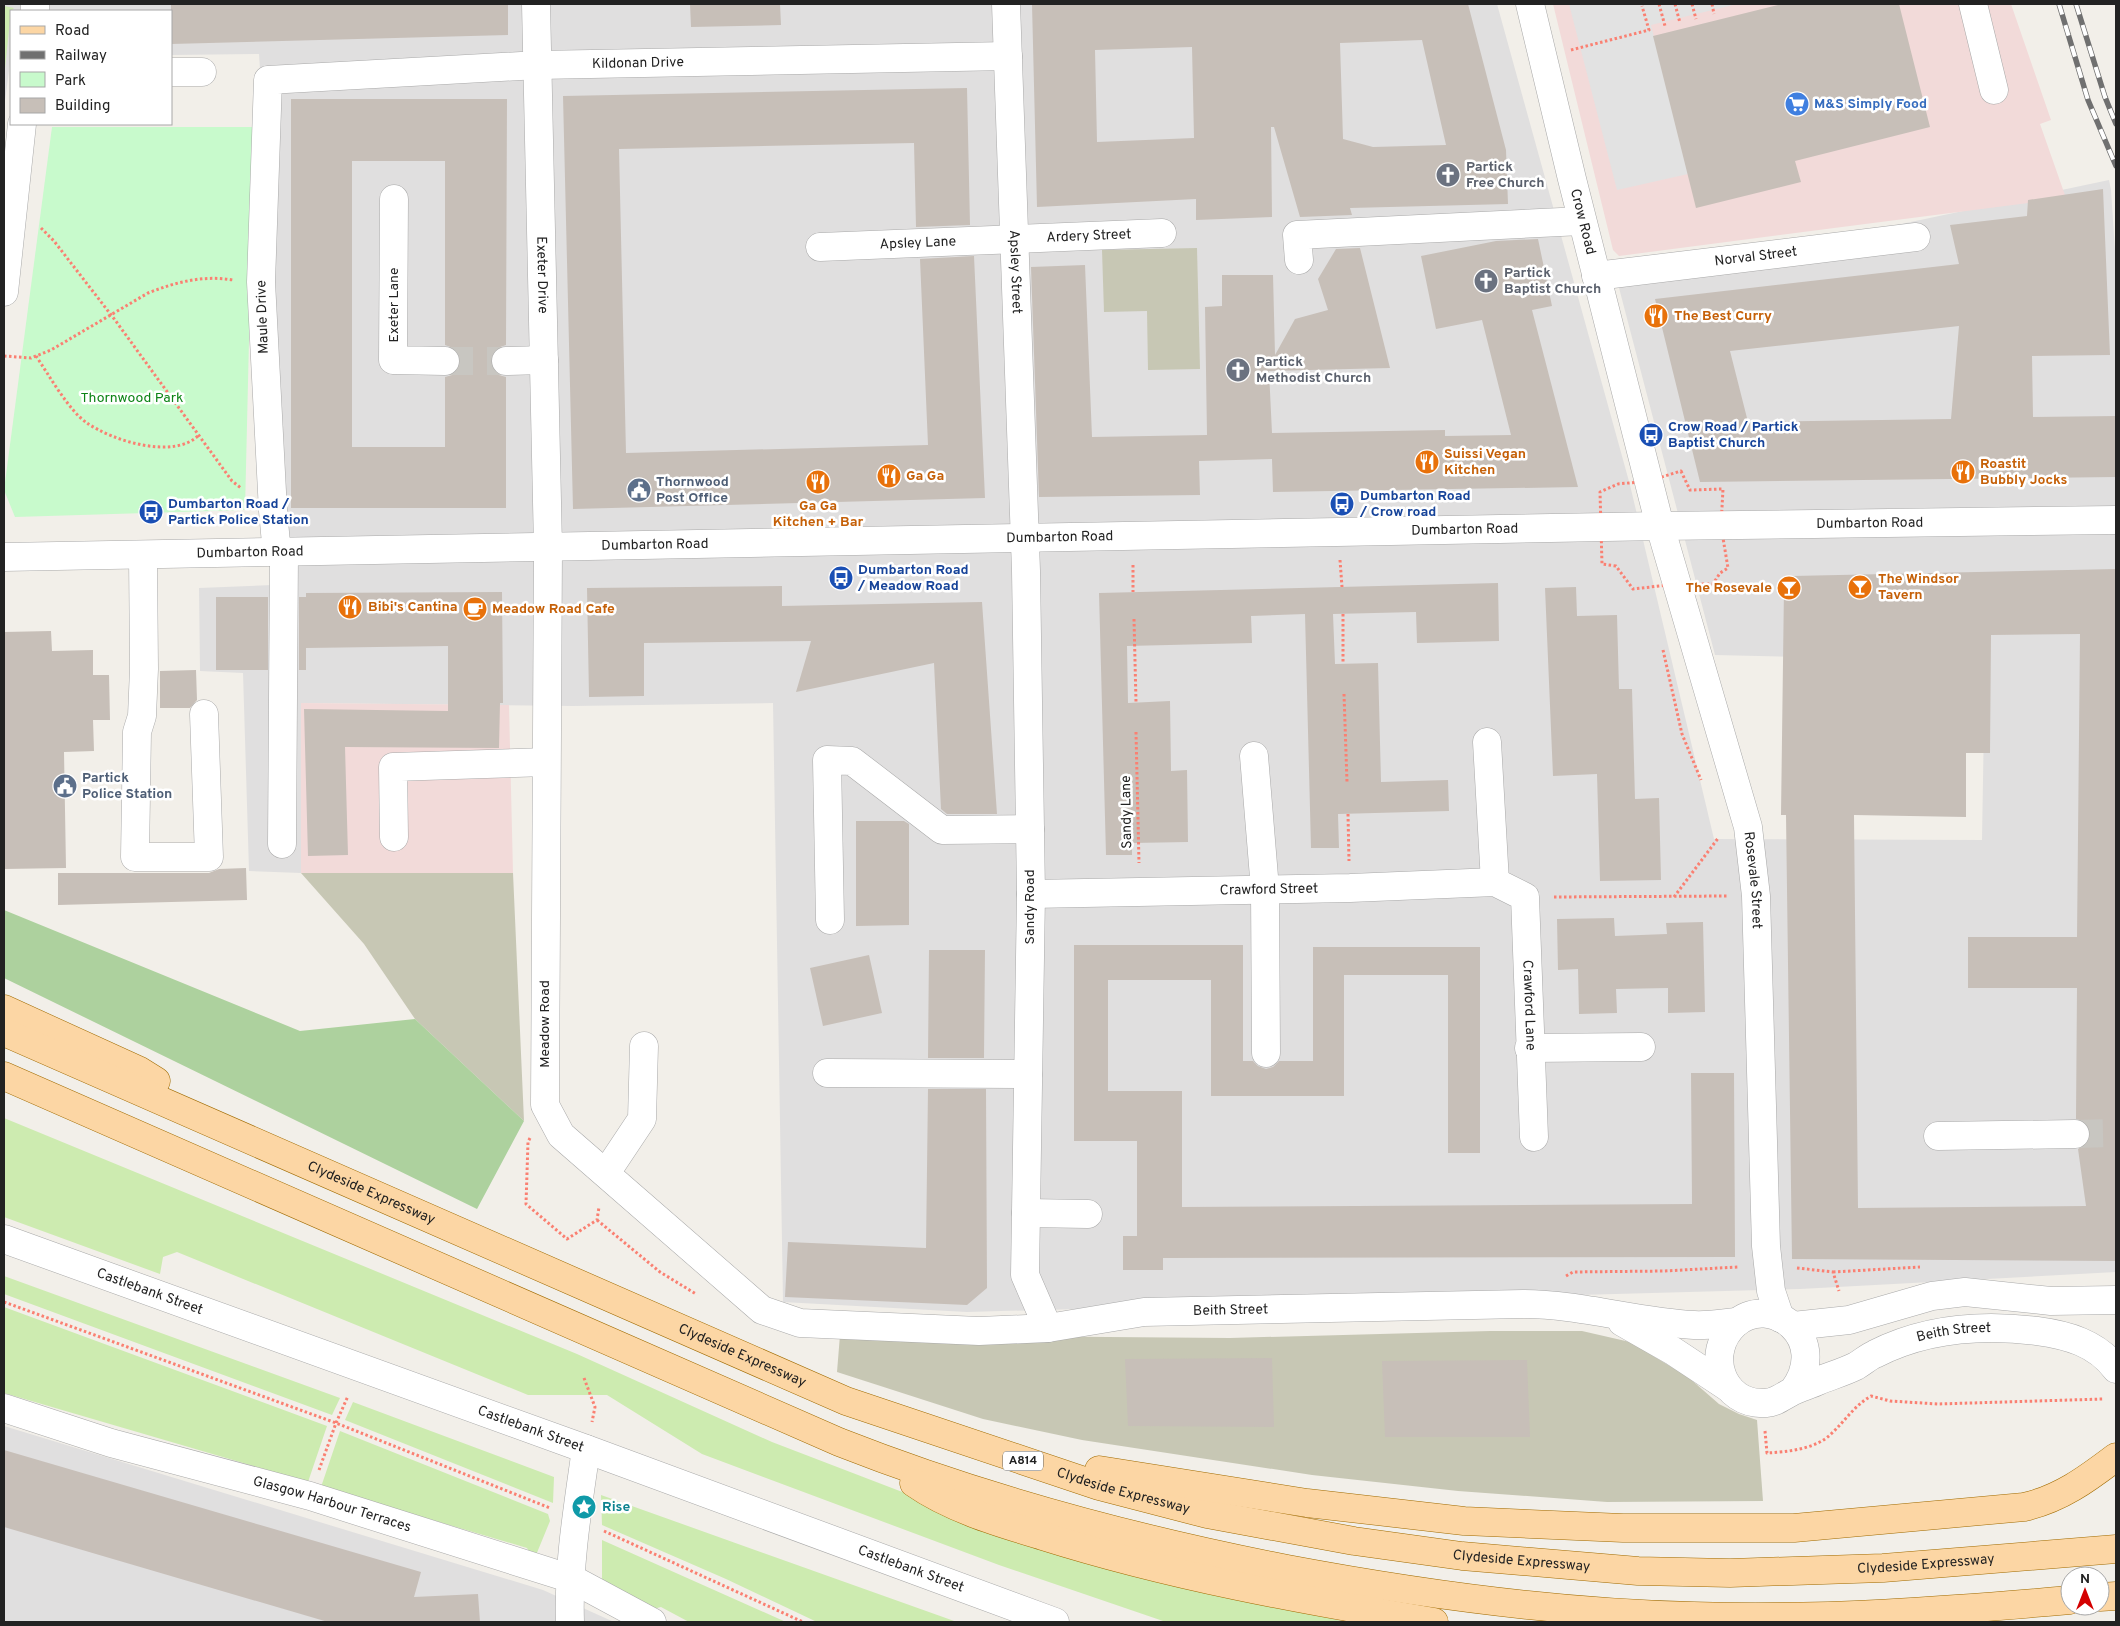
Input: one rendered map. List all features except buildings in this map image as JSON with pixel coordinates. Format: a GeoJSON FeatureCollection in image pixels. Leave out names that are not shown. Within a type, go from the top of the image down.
{"type":"FeatureCollection","features":[{"type":"Feature","properties":{"kind":"main road"},"geometry":{"type":"LineString","coordinates":[[4,1009],[140,1072],[246,1139]]}},
{"type":"Feature","properties":{"kind":"main road","name":"Clydeside Expressway"},"geometry":{"type":"LineString","coordinates":[[4,1032],[846,1401],[1099,1486],[1208,1514],[1354,1541],[1462,1556],[1638,1571],[1730,1574],[1883,1568],[2116,1549]]}},
{"type":"Feature","properties":{"kind":"main road"},"geometry":{"type":"LineString","coordinates":[[4,1076],[881,1459],[1022,1506],[1124,1534],[1214,1555],[1356,1582],[1483,1600],[1570,1609],[1692,1616],[1800,1616],[1883,1614],[2060,1601]]}},
{"type":"Feature","properties":{"kind":"main road"},"geometry":{"type":"LineString","coordinates":[[4,1085],[46,1094]]}},
{"type":"Feature","properties":{"kind":"main road"},"geometry":{"type":"LineString","coordinates":[[1001,1454],[1307,1503],[1464,1521],[1623,1528],[1775,1528],[1948,1516],[2024,1508],[2057,1497],[2116,1457]]}},
{"type":"Feature","properties":{"kind":"main road"},"geometry":{"type":"LineString","coordinates":[[881,1459],[930,1494],[1002,1524],[1078,1547],[1159,1569],[1314,1602],[1434,1622]]}},
{"type":"Feature","properties":{"kind":"street","name":"Exeter Drive"},"geometry":{"type":"LineString","coordinates":[[536,4],[548,547]]}},
{"type":"Feature","properties":{"kind":"street","name":"Apsley Street"},"geometry":{"type":"LineString","coordinates":[[1006,4],[1026,538]]}},
{"type":"Feature","properties":{"kind":"street","name":"Crow Road"},"geometry":{"type":"LineString","coordinates":[[1530,4],[1582,220],[1660,526]]}},
{"type":"Feature","properties":{"kind":"street"},"geometry":{"type":"LineString","coordinates":[[1973,4],[1994,90]]}},
{"type":"Feature","properties":{"kind":"street","name":"Kildonan Drive"},"geometry":{"type":"LineString","coordinates":[[268,80],[538,66],[1008,56]]}},
{"type":"Feature","properties":{"kind":"street"},"geometry":{"type":"LineString","coordinates":[[172,72],[202,72]]}},
{"type":"Feature","properties":{"kind":"street","name":"Maule Drive"},"geometry":{"type":"LineString","coordinates":[[268,80],[260,282],[273,511],[281,553],[282,844]]}},
{"type":"Feature","properties":{"kind":"street"},"geometry":{"type":"LineString","coordinates":[[4,281],[22,125]]}},
{"type":"Feature","properties":{"kind":"street","name":"Exeter Lane"},"geometry":{"type":"LineString","coordinates":[[394,199],[393,360],[445,360]]}},
{"type":"Feature","properties":{"kind":"street"},"geometry":{"type":"LineString","coordinates":[[1299,260],[1297,235],[1582,220]]}},
{"type":"Feature","properties":{"kind":"street","name":"Ardery Street"},"geometry":{"type":"LineString","coordinates":[[1015,239],[1162,233]]}},
{"type":"Feature","properties":{"kind":"street","name":"Norval Street"},"geometry":{"type":"LineString","coordinates":[[1596,276],[1916,237]]}},
{"type":"Feature","properties":{"kind":"street","name":"Apsley Lane"},"geometry":{"type":"LineString","coordinates":[[820,247],[1015,239]]}},
{"type":"Feature","properties":{"kind":"street"},"geometry":{"type":"LineString","coordinates":[[506,360],[544,360]]}},
{"type":"Feature","properties":{"kind":"street","name":"Dumbarton Road"},"geometry":{"type":"LineString","coordinates":[[4,557],[1660,526],[2116,520]]}},
{"type":"Feature","properties":{"kind":"street","name":"Rosevale Street"},"geometry":{"type":"LineString","coordinates":[[1660,526],[1748,827],[1756,896],[1765,1259],[1771,1292],[1787,1322]]}},
{"type":"Feature","properties":{"kind":"street","name":"Sandy Road"},"geometry":{"type":"LineString","coordinates":[[1026,538],[1030,829],[1026,1275],[1048,1328]]}},
{"type":"Feature","properties":{"kind":"street","name":"Meadow Road"},"geometry":{"type":"LineString","coordinates":[[548,547],[545,1105],[561,1135],[762,1310],[800,1323],[854,1326]]}},
{"type":"Feature","properties":{"kind":"street"},"geometry":{"type":"LineString","coordinates":[[143,555],[144,669],[142,716],[136,732],[135,858],[209,857],[204,714]]}},
{"type":"Feature","properties":{"kind":"street","name":"Crawford Lane"},"geometry":{"type":"LineString","coordinates":[[1487,742],[1529,1048],[1534,1137]]}},
{"type":"Feature","properties":{"kind":"street"},"geometry":{"type":"LineString","coordinates":[[1254,756],[1265,889],[1266,1053]]}},
{"type":"Feature","properties":{"kind":"street"},"geometry":{"type":"LineString","coordinates":[[830,920],[827,760],[852,761],[942,830],[1030,829]]}},
{"type":"Feature","properties":{"kind":"street"},"geometry":{"type":"LineString","coordinates":[[394,837],[393,767],[546,762]]}},
{"type":"Feature","properties":{"kind":"street","name":"Crawford Street"},"geometry":{"type":"LineString","coordinates":[[1030,894],[1350,888],[1508,889]]}},
{"type":"Feature","properties":{"kind":"street"},"geometry":{"type":"LineString","coordinates":[[606,1173],[642,1119],[644,1046]]}},
{"type":"Feature","properties":{"kind":"street"},"geometry":{"type":"LineString","coordinates":[[1529,1048],[1641,1047]]}},
{"type":"Feature","properties":{"kind":"street"},"geometry":{"type":"LineString","coordinates":[[827,1073],[1028,1074]]}},
{"type":"Feature","properties":{"kind":"street"},"geometry":{"type":"LineString","coordinates":[[1938,1136],[2076,1134]]}},
{"type":"Feature","properties":{"kind":"street"},"geometry":{"type":"LineString","coordinates":[[1026,1213],[1088,1214]]}},
{"type":"Feature","properties":{"kind":"street","name":"Castlebank Street"},"geometry":{"type":"LineString","coordinates":[[4,1240],[586,1449],[1042,1620]]}},
{"type":"Feature","properties":{"kind":"street","name":"Rosevale Street"},"geometry":{"type":"LineString","coordinates":[[1740,1320],[1765,1259]]}},
{"type":"Feature","properties":{"kind":"street","name":"Beith Street"},"geometry":{"type":"LineString","coordinates":[[854,1326],[979,1331],[1048,1328],[1144,1312],[1526,1304],[1568,1307],[1697,1325],[1740,1320],[1766,1314],[1787,1322],[1849,1320],[1932,1296],[1965,1292],[2051,1300],[2116,1300]]}},
{"type":"Feature","properties":{"kind":"street","name":"Beith Street"},"geometry":{"type":"LineString","coordinates":[[1608,1314],[1673,1351],[1740,1397],[1762,1403],[1781,1399],[1793,1391],[1855,1366],[1875,1354],[1908,1341],[1940,1332],[1972,1327],[2010,1328],[2062,1335],[2083,1342],[2109,1359],[2116,1369]]}},
{"type":"Feature","properties":{"kind":"street"},"geometry":{"type":"LineString","coordinates":[[1729,1388],[1721,1376],[1718,1362],[1719,1347],[1726,1333],[1740,1320]]}},
{"type":"Feature","properties":{"kind":"street"},"geometry":{"type":"LineString","coordinates":[[1787,1322],[1802,1338],[1806,1352],[1806,1366],[1802,1380],[1793,1391]]}},
{"type":"Feature","properties":{"kind":"street","name":"Glasgow Harbour Terraces"},"geometry":{"type":"LineString","coordinates":[[4,1408],[111,1442],[310,1496],[572,1579],[652,1622]]}},
{"type":"Feature","properties":{"kind":"street"},"geometry":{"type":"LineString","coordinates":[[570,1622],[576,1519],[586,1449]]}},
{"type":"Feature","properties":{"kind":"path"},"geometry":{"type":"LineString","coordinates":[[1659,4],[1665,26]]}},
{"type":"Feature","properties":{"kind":"path"},"geometry":{"type":"LineString","coordinates":[[1675,4],[1680,23]]}},
{"type":"Feature","properties":{"kind":"path"},"geometry":{"type":"LineString","coordinates":[[1692,4],[1696,19]]}},
{"type":"Feature","properties":{"kind":"path"},"geometry":{"type":"LineString","coordinates":[[1712,4],[1714,14]]}},
{"type":"Feature","properties":{"kind":"path"},"geometry":{"type":"LineString","coordinates":[[1570,50],[1648,30],[1642,6]]}},
{"type":"Feature","properties":{"kind":"path"},"geometry":{"type":"LineString","coordinates":[[11,224],[39,227],[54,241],[111,315],[232,481]]}},
{"type":"Feature","properties":{"kind":"path"},"geometry":{"type":"LineString","coordinates":[[4,356],[31,358],[51,350],[148,292],[198,278],[260,282]]}},
{"type":"Feature","properties":{"kind":"path"},"geometry":{"type":"LineString","coordinates":[[36,356],[62,395],[86,423],[115,438],[166,448],[183,445],[193,441],[199,435]]}},
{"type":"Feature","properties":{"kind":"path"},"geometry":{"type":"LineString","coordinates":[[1649,587],[1651,596]]}},
{"type":"Feature","properties":{"kind":"path"},"geometry":{"type":"LineString","coordinates":[[1342,614],[1342,664]]}},
{"type":"Feature","properties":{"kind":"path"},"geometry":{"type":"LineString","coordinates":[[1134,619],[1136,702]]}},
{"type":"Feature","properties":{"kind":"path"},"geometry":{"type":"LineString","coordinates":[[1662,642],[1682,734],[1704,787]]}},
{"type":"Feature","properties":{"kind":"path"},"geometry":{"type":"LineString","coordinates":[[1344,694],[1347,782]]}},
{"type":"Feature","properties":{"kind":"path","name":"Sandy Lane"},"geometry":{"type":"LineString","coordinates":[[1136,732],[1140,891]]}},
{"type":"Feature","properties":{"kind":"path"},"geometry":{"type":"LineString","coordinates":[[1348,814],[1350,888]]}},
{"type":"Feature","properties":{"kind":"path"},"geometry":{"type":"LineString","coordinates":[[1674,897],[1723,831]]}},
{"type":"Feature","properties":{"kind":"path"},"geometry":{"type":"LineString","coordinates":[[1508,889],[1674,897],[1756,896]]}},
{"type":"Feature","properties":{"kind":"path"},"geometry":{"type":"LineString","coordinates":[[545,1105],[528,1142],[526,1204],[567,1239],[596,1220]]}},
{"type":"Feature","properties":{"kind":"path"},"geometry":{"type":"LineString","coordinates":[[1564,1277],[1573,1272],[1664,1271],[1765,1259],[1833,1272],[1849,1320]]}},
{"type":"Feature","properties":{"kind":"path"},"geometry":{"type":"LineString","coordinates":[[4,1302],[336,1423],[576,1519],[803,1622]]}},
{"type":"Feature","properties":{"kind":"path"},"geometry":{"type":"LineString","coordinates":[[584,1378],[595,1407],[586,1449]]}},
{"type":"Feature","properties":{"kind":"path"},"geometry":{"type":"LineString","coordinates":[[310,1496],[336,1423],[348,1396]]}},
{"type":"Feature","properties":{"kind":"path"},"geometry":{"type":"LineString","coordinates":[[1767,1453],[1812,1445],[1830,1436],[1860,1402],[1871,1396],[1890,1401],[1938,1404],[2103,1399]]}},
{"type":"Feature","properties":{"kind":"shaded area"},"geometry":{"type":"Polygon","coordinates":[[[4,4],[1497,4],[1630,485],[1714,839],[1982,840],[1985,661],[1715,655],[1618,284],[2109,180],[2116,265],[2116,1272],[1800,1289],[967,1312],[783,1302],[773,703],[573,706],[301,703],[301,873],[249,871],[243,673],[200,671],[199,588],[273,585],[268,192],[259,54],[172,55],[172,10],[10,10],[10,63],[4,108],[4,4]]]}},
{"type":"Feature","properties":{"kind":"shaded area"},"geometry":{"type":"Polygon","coordinates":[[[1553,4],[2011,4],[2051,120],[2040,124],[2066,198],[1619,256],[1613,250],[1553,4]]]}},
{"type":"Feature","properties":{"kind":"shaded area"},"geometry":{"type":"Polygon","coordinates":[[[1569,4],[1737,4],[1651,25],[1688,174],[1617,190],[1569,4]]]}},
{"type":"Feature","properties":{"kind":"shaded area"},"geometry":{"type":"Polygon","coordinates":[[[1197,248],[1200,369],[1148,370],[1147,311],[1104,312],[1102,250],[1197,248]]]}},
{"type":"Feature","properties":{"kind":"shaded area"},"geometry":{"type":"Polygon","coordinates":[[[301,703],[509,705],[513,873],[301,873],[301,703]]]}},
{"type":"Feature","properties":{"kind":"shaded area"},"geometry":{"type":"Polygon","coordinates":[[[301,873],[513,873],[524,1121],[415,1019],[364,944],[301,873]]]}},
{"type":"Feature","properties":{"kind":"shaded area"},"geometry":{"type":"Polygon","coordinates":[[[1490,1331],[1582,1331],[1630,1342],[1688,1377],[1719,1404],[1757,1420],[1763,1501],[1607,1502],[1458,1491],[1312,1475],[1082,1440],[983,1419],[837,1372],[840,1335],[1230,1338],[1490,1331]]]}},
{"type":"Feature","properties":{"kind":"shaded area"},"geometry":{"type":"Polygon","coordinates":[[[4,1426],[543,1590],[614,1622],[4,1622],[4,1426]]]}},
{"type":"Feature","properties":{"kind":"green space"},"geometry":{"type":"Polygon","coordinates":[[[4,6],[14,8],[10,10],[4,78],[4,6]]]}},
{"type":"Feature","properties":{"kind":"green space","name":"Thornwood Park"},"geometry":{"type":"Polygon","coordinates":[[[52,127],[254,127],[245,510],[15,517],[4,490],[52,127]]]}},
{"type":"Feature","properties":{"kind":"green space"},"geometry":{"type":"Polygon","coordinates":[[[4,910],[300,1031],[415,1019],[524,1121],[477,1209],[4,978],[4,910]]]}},
{"type":"Feature","properties":{"kind":"green space"},"geometry":{"type":"Polygon","coordinates":[[[4,1118],[577,1354],[772,1442],[1077,1559],[1346,1622],[1166,1622],[999,1565],[702,1454],[607,1395],[528,1395],[177,1252],[163,1257],[160,1274],[4,1217],[4,1118]]]}},
{"type":"Feature","properties":{"kind":"green space"},"geometry":{"type":"Polygon","coordinates":[[[4,1276],[340,1398],[332,1415],[4,1294],[4,1276]]]}},
{"type":"Feature","properties":{"kind":"green space"},"geometry":{"type":"Polygon","coordinates":[[[4,1307],[327,1426],[308,1482],[4,1393],[4,1307]]]}},
{"type":"Feature","properties":{"kind":"green space"},"geometry":{"type":"Polygon","coordinates":[[[353,1402],[554,1477],[553,1503],[345,1420],[353,1402]]]}},
{"type":"Feature","properties":{"kind":"green space"},"geometry":{"type":"Polygon","coordinates":[[[340,1431],[548,1514],[550,1521],[534,1560],[527,1548],[321,1487],[340,1431]]]}},
{"type":"Feature","properties":{"kind":"green space"},"geometry":{"type":"Polygon","coordinates":[[[601,1495],[957,1622],[817,1622],[726,1579],[602,1525],[601,1495]]]}},
{"type":"Feature","properties":{"kind":"green space"},"geometry":{"type":"Polygon","coordinates":[[[602,1540],[786,1622],[689,1622],[661,1607],[649,1610],[602,1585],[602,1540]]]}},
{"type":"Feature","properties":{"kind":"tunnel"},"geometry":{"type":"LineString","coordinates":[[445,361],[506,361]]}},
{"type":"Feature","properties":{"kind":"tunnel"},"geometry":{"type":"LineString","coordinates":[[2075,1134],[2116,1133]]}},
{"type":"Feature","properties":{"kind":"railway"},"geometry":{"type":"LineString","coordinates":[[2059,4],[2088,100],[2116,166]]}},
{"type":"Feature","properties":{"kind":"railway"},"geometry":{"type":"LineString","coordinates":[[2076,4],[2105,97],[2116,124]]}},
{"type":"Feature","properties":{"kind":"place","name":"M&S Simply Food"},"geometry":{"type":"Point","coordinates":[1797,104]}},
{"type":"Feature","properties":{"kind":"place","name":"Partick Free Church"},"geometry":{"type":"Point","coordinates":[1448,175]}},
{"type":"Feature","properties":{"kind":"place","name":"Partick Baptist Church"},"geometry":{"type":"Point","coordinates":[1486,281]}},
{"type":"Feature","properties":{"kind":"place","name":"The Best Curry"},"geometry":{"type":"Point","coordinates":[1656,316]}},
{"type":"Feature","properties":{"kind":"place","name":"Partick Methodist Church"},"geometry":{"type":"Point","coordinates":[1238,370]}},
{"type":"Feature","properties":{"kind":"place","name":"Crow Road / Partick Baptist Church"},"geometry":{"type":"Point","coordinates":[1651,435]}},
{"type":"Feature","properties":{"kind":"place","name":"Suissi Vegan Kitchen"},"geometry":{"type":"Point","coordinates":[1427,462]}},
{"type":"Feature","properties":{"kind":"place","name":"Roastit Bubbly Jocks"},"geometry":{"type":"Point","coordinates":[1963,472]}},
{"type":"Feature","properties":{"kind":"place","name":"Ga Ga"},"geometry":{"type":"Point","coordinates":[889,476]}},
{"type":"Feature","properties":{"kind":"place","name":"Ga Ga Kitchen + Bar"},"geometry":{"type":"Point","coordinates":[818,482]}},
{"type":"Feature","properties":{"kind":"place","name":"Thornwood Post Office"},"geometry":{"type":"Point","coordinates":[639,490]}},
{"type":"Feature","properties":{"kind":"place","name":"Dumbarton Road / Crow road"},"geometry":{"type":"Point","coordinates":[1342,504]}},
{"type":"Feature","properties":{"kind":"place","name":"Dumbarton Road / Partick Police Station"},"geometry":{"type":"Point","coordinates":[151,512]}},
{"type":"Feature","properties":{"kind":"place","name":"Dumbarton Road / Meadow Road"},"geometry":{"type":"Point","coordinates":[841,578]}},
{"type":"Feature","properties":{"kind":"place","name":"The Windsor Tavern"},"geometry":{"type":"Point","coordinates":[1860,587]}},
{"type":"Feature","properties":{"kind":"place","name":"The Rosevale"},"geometry":{"type":"Point","coordinates":[1789,588]}},
{"type":"Feature","properties":{"kind":"place","name":"Bibi's Cantina"},"geometry":{"type":"Point","coordinates":[350,607]}},
{"type":"Feature","properties":{"kind":"place","name":"Meadow Road Cafe"},"geometry":{"type":"Point","coordinates":[475,609]}},
{"type":"Feature","properties":{"kind":"place","name":"Partick Police Station"},"geometry":{"type":"Point","coordinates":[65,786]}},
{"type":"Feature","properties":{"kind":"place","name":"Rise"},"geometry":{"type":"Point","coordinates":[584,1507]}}]}
